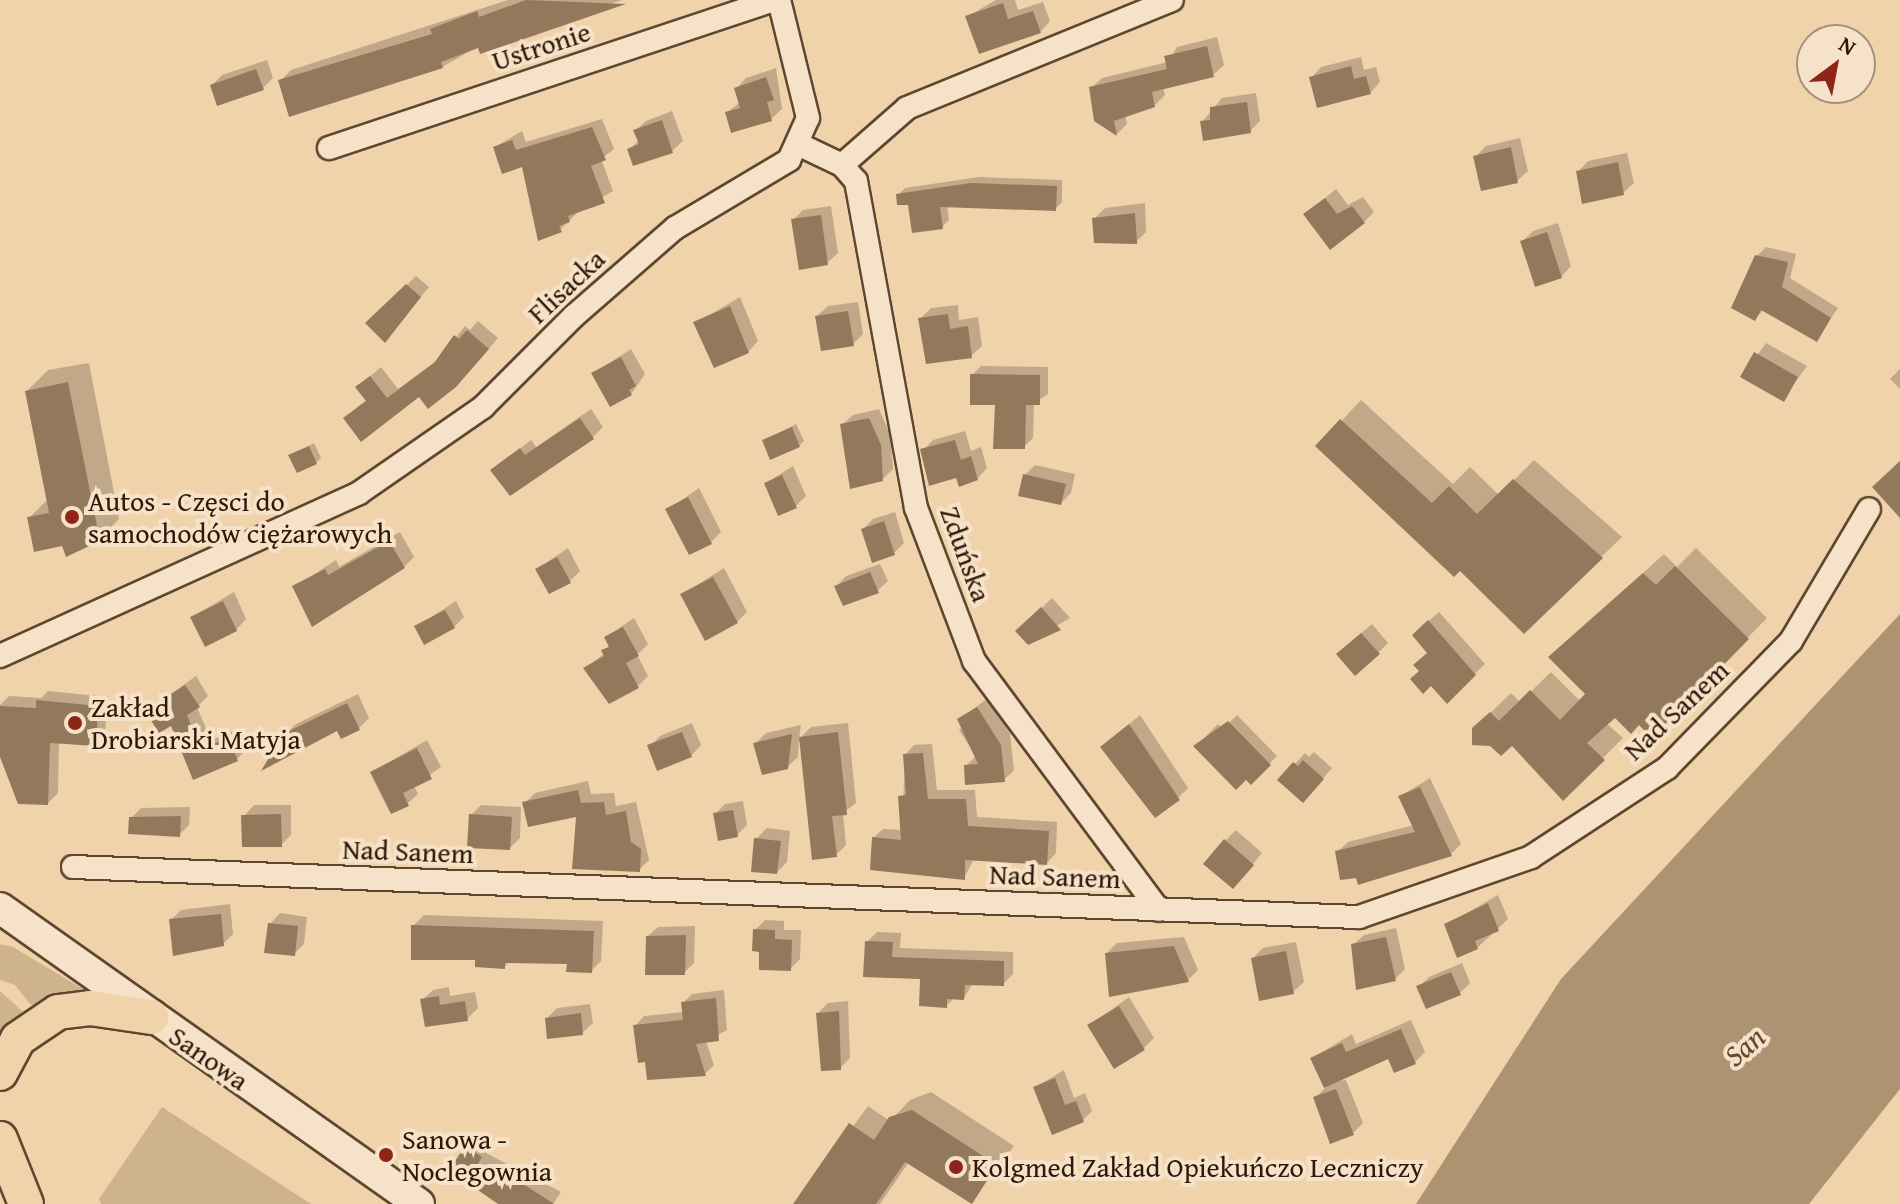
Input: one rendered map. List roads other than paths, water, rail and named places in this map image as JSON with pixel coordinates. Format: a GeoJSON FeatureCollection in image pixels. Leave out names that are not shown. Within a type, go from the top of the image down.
{"type":"FeatureCollection","features":[{"type":"Feature","properties":{"kind":"main road","name":"Sanowa"},"geometry":{"type":"LineString","coordinates":[[0,908],[419,1204]]}},
{"type":"Feature","properties":{"kind":"main road"},"geometry":{"type":"LineString","coordinates":[[0,1073],[18,1039],[58,1012],[90,1008],[151,1017]]}},
{"type":"Feature","properties":{"kind":"main road"},"geometry":{"type":"LineString","coordinates":[[0,1139],[26,1204]]}},
{"type":"Feature","properties":{"kind":"street","name":"Ustronie"},"geometry":{"type":"LineString","coordinates":[[329,148],[773,0]]}},
{"type":"Feature","properties":{"kind":"street"},"geometry":{"type":"LineString","coordinates":[[779,0],[806,99],[808,118],[800,145],[842,165],[907,108],[1172,0]]}},
{"type":"Feature","properties":{"kind":"street","name":"Flisacka"},"geometry":{"type":"LineString","coordinates":[[0,656],[359,493],[483,407],[574,316],[675,228],[768,177],[800,145]]}},
{"type":"Feature","properties":{"kind":"street","name":"Zduńska"},"geometry":{"type":"LineString","coordinates":[[842,165],[856,181],[916,508],[974,661],[1159,910]]}},
{"type":"Feature","properties":{"kind":"street","name":"Nad Sanem"},"geometry":{"type":"LineString","coordinates":[[73,867],[1359,917],[1531,857],[1667,768],[1791,641],[1869,509]]}},
{"type":"Feature","properties":{"kind":"water","name":"San"},"geometry":{"type":"Polygon","coordinates":[[[1900,614],[1900,1089],[1809,1204],[1416,1204],[1561,979],[1900,614]]]}},
{"type":"Feature","properties":{"kind":"place","name":"Autos - Częsci do samochodów ciężarowych"},"geometry":{"type":"Point","coordinates":[72,517]}},
{"type":"Feature","properties":{"kind":"place","name":"Zakład Drobiarski Matyja"},"geometry":{"type":"Point","coordinates":[75,723]}},
{"type":"Feature","properties":{"kind":"place","name":"Sanowa - Noclegownia"},"geometry":{"type":"Point","coordinates":[386,1155]}},
{"type":"Feature","properties":{"kind":"place","name":"Kolgmed Zakład Opiekuńczo Leczniczy"},"geometry":{"type":"Point","coordinates":[956,1167]}}]}
